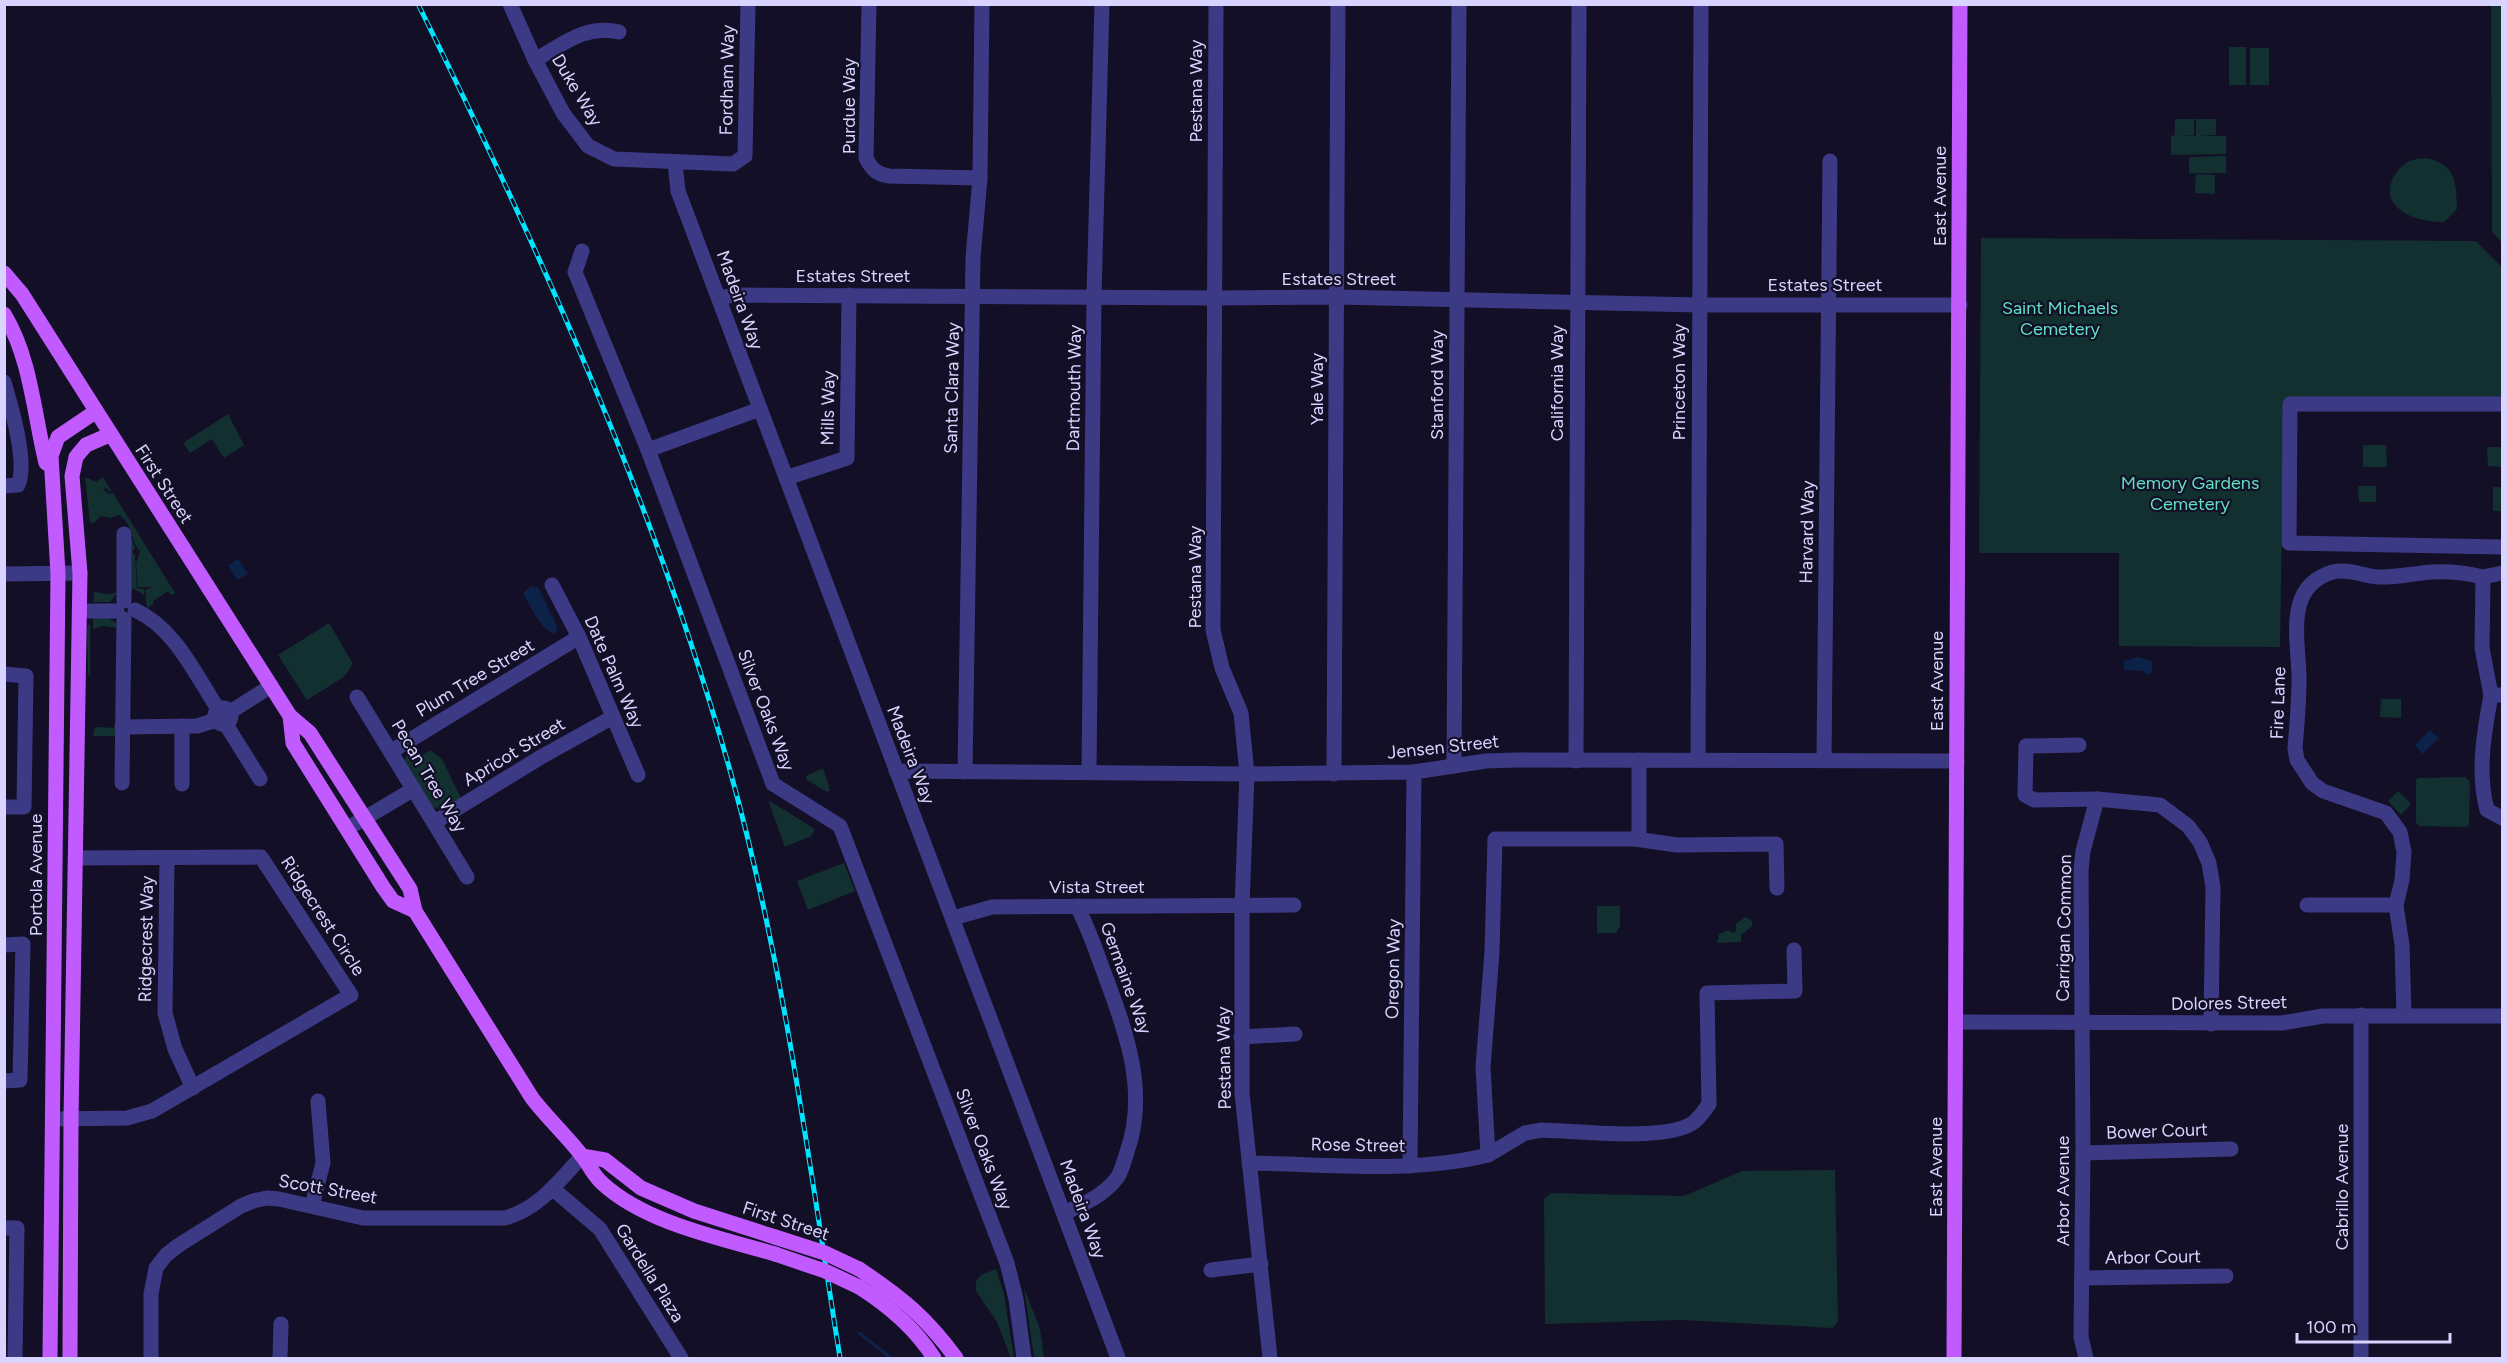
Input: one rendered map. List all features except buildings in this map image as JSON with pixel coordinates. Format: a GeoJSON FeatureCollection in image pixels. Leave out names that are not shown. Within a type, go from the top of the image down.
{"type":"FeatureCollection","features":[{"type":"Feature","properties":{"kind":"main road","name":"East Avenue"},"geometry":{"type":"LineString","coordinates":[[1954,1359],[1960,4]]}},
{"type":"Feature","properties":{"kind":"main road","name":"First Street"},"geometry":{"type":"LineString","coordinates":[[4,273],[22,294],[109,435],[290,716],[310,733],[410,889],[415,911],[532,1098],[552,1124],[582,1156],[601,1182],[633,1204],[668,1221],[825,1271],[859,1287],[884,1303],[905,1322],[934,1359]]}},
{"type":"Feature","properties":{"kind":"main road"},"geometry":{"type":"LineString","coordinates":[[4,314],[22,355],[53,492]]}},
{"type":"Feature","properties":{"kind":"main road","name":"Portola Avenue"},"geometry":{"type":"LineString","coordinates":[[50,1359],[58,573],[51,456],[58,437],[95,412]]}},
{"type":"Feature","properties":{"kind":"main road"},"geometry":{"type":"LineString","coordinates":[[70,1359],[71,1120],[80,611],[80,573],[73,465],[75,457],[86,445],[109,435]]}},
{"type":"Feature","properties":{"kind":"main road","name":"First Street"},"geometry":{"type":"LineString","coordinates":[[290,716],[293,743],[393,901],[415,911]]}},
{"type":"Feature","properties":{"kind":"main road","name":"First Street"},"geometry":{"type":"LineString","coordinates":[[582,1156],[605,1160],[641,1188],[694,1211],[825,1253],[859,1269],[918,1312],[940,1336],[956,1359]]}},
{"type":"Feature","properties":{"kind":"street","name":"Duke Way"},"geometry":{"type":"LineString","coordinates":[[510,4],[563,113],[588,146],[614,159],[675,163]]}},
{"type":"Feature","properties":{"kind":"street","name":"Fordham Way"},"geometry":{"type":"LineString","coordinates":[[675,163],[733,164],[745,156],[748,4]]}},
{"type":"Feature","properties":{"kind":"street","name":"Purdue Way"},"geometry":{"type":"LineString","coordinates":[[869,4],[866,158],[872,168],[879,174],[889,176],[980,178]]}},
{"type":"Feature","properties":{"kind":"street","name":"Santa Clara Way"},"geometry":{"type":"LineString","coordinates":[[965,772],[973,258],[980,178],[982,4]]}},
{"type":"Feature","properties":{"kind":"street","name":"Dartmouth Way"},"geometry":{"type":"LineString","coordinates":[[1089,772],[1094,296],[1102,4]]}},
{"type":"Feature","properties":{"kind":"street","name":"Pestana Way"},"geometry":{"type":"LineString","coordinates":[[1216,4],[1213,630],[1222,668],[1241,713],[1246,774],[1242,907],[1242,1093],[1270,1359]]}},
{"type":"Feature","properties":{"kind":"street","name":"Yale Way"},"geometry":{"type":"LineString","coordinates":[[1334,774],[1338,4]]}},
{"type":"Feature","properties":{"kind":"street","name":"Stanford Way"},"geometry":{"type":"LineString","coordinates":[[1454,766],[1459,4]]}},
{"type":"Feature","properties":{"kind":"street","name":"California Way"},"geometry":{"type":"LineString","coordinates":[[1576,761],[1579,4]]}},
{"type":"Feature","properties":{"kind":"street","name":"Princeton Way"},"geometry":{"type":"LineString","coordinates":[[1698,760],[1701,4]]}},
{"type":"Feature","properties":{"kind":"street"},"geometry":{"type":"LineString","coordinates":[[536,60],[584,32],[603,28],[619,32]]}},
{"type":"Feature","properties":{"kind":"street","name":"Harvard Way"},"geometry":{"type":"LineString","coordinates":[[1824,760],[1830,161]]}},
{"type":"Feature","properties":{"kind":"street","name":"Madeira Way"},"geometry":{"type":"LineString","coordinates":[[675,163],[678,191],[1118,1359]]}},
{"type":"Feature","properties":{"kind":"street","name":"Silver Oaks Way"},"geometry":{"type":"LineString","coordinates":[[582,251],[575,272],[648,450],[773,784],[840,826],[1007,1263],[1016,1299],[1024,1359]]}},
{"type":"Feature","properties":{"kind":"street","name":"Estates Street"},"geometry":{"type":"LineString","coordinates":[[719,298],[734,295],[1337,297],[1699,305],[1960,305]]}},
{"type":"Feature","properties":{"kind":"street","name":"Mills Way"},"geometry":{"type":"LineString","coordinates":[[786,478],[847,458],[849,295]]}},
{"type":"Feature","properties":{"kind":"street"},"geometry":{"type":"LineString","coordinates":[[4,382],[15,420],[22,475],[18,485],[4,486]]}},
{"type":"Feature","properties":{"kind":"street"},"geometry":{"type":"LineString","coordinates":[[2502,404],[2290,404],[2289,543],[2502,547]]}},
{"type":"Feature","properties":{"kind":"street"},"geometry":{"type":"LineString","coordinates":[[648,450],[760,409]]}},
{"type":"Feature","properties":{"kind":"street"},"geometry":{"type":"LineString","coordinates":[[122,783],[124,534]]}},
{"type":"Feature","properties":{"kind":"street","name":"Fire Lane"},"geometry":{"type":"LineString","coordinates":[[2404,1015],[2402,945],[2396,906],[2402,880],[2404,852],[2400,832],[2386,813],[2324,791],[2312,783],[2297,760],[2295,748],[2299,662],[2296,617],[2302,596],[2312,582],[2333,572],[2350,571],[2376,577],[2432,572],[2465,573],[2483,577],[2502,573]]}},
{"type":"Feature","properties":{"kind":"street"},"geometry":{"type":"LineString","coordinates":[[4,574],[80,573]]}},
{"type":"Feature","properties":{"kind":"street"},"geometry":{"type":"LineString","coordinates":[[2483,577],[2482,648],[2497,695],[2484,734],[2482,789],[2487,810],[2502,818]]}},
{"type":"Feature","properties":{"kind":"street","name":"Date Palm Way"},"geometry":{"type":"LineString","coordinates":[[552,585],[579,637],[638,775]]}},
{"type":"Feature","properties":{"kind":"street"},"geometry":{"type":"LineString","coordinates":[[80,611],[125,610],[158,623],[174,640],[260,779]]}},
{"type":"Feature","properties":{"kind":"street","name":"Plum Tree Street"},"geometry":{"type":"LineString","coordinates":[[392,751],[579,637]]}},
{"type":"Feature","properties":{"kind":"street"},"geometry":{"type":"LineString","coordinates":[[4,674],[27,676],[24,807],[4,807]]}},
{"type":"Feature","properties":{"kind":"street"},"geometry":{"type":"LineString","coordinates":[[122,727],[197,726],[222,716],[271,686]]}},
{"type":"Feature","properties":{"kind":"street","name":"Pecan Tree Way"},"geometry":{"type":"LineString","coordinates":[[357,697],[467,877]]}},
{"type":"Feature","properties":{"kind":"street","name":"Apricot Street"},"geometry":{"type":"LineString","coordinates":[[435,822],[541,757],[613,717]]}},
{"type":"Feature","properties":{"kind":"street"},"geometry":{"type":"LineString","coordinates":[[182,726],[182,784]]}},
{"type":"Feature","properties":{"kind":"street"},"geometry":{"type":"LineString","coordinates":[[2079,745],[2026,746],[2025,795],[2034,800],[2097,799],[2160,805],[2188,826],[2200,842],[2209,863],[2213,887],[2211,1024]]}},
{"type":"Feature","properties":{"kind":"street","name":"Jensen Street"},"geometry":{"type":"LineString","coordinates":[[896,771],[1334,774],[1414,772],[1516,760],[1957,761]]}},
{"type":"Feature","properties":{"kind":"street"},"geometry":{"type":"LineString","coordinates":[[1639,760],[1639,839]]}},
{"type":"Feature","properties":{"kind":"street","name":"Oregon Way"},"geometry":{"type":"LineString","coordinates":[[1410,1166],[1414,772]]}},
{"type":"Feature","properties":{"kind":"street"},"geometry":{"type":"LineString","coordinates":[[348,828],[414,789]]}},
{"type":"Feature","properties":{"kind":"street","name":"Carrigan Common"},"geometry":{"type":"LineString","coordinates":[[2083,1023],[2081,870],[2083,851],[2097,799]]}},
{"type":"Feature","properties":{"kind":"street"},"geometry":{"type":"LineString","coordinates":[[1488,1155],[1483,1067],[1492,952],[1495,839],[1639,839],[1677,845],[1776,844],[1777,888]]}},
{"type":"Feature","properties":{"kind":"street","name":"Ridgecrest Circle"},"geometry":{"type":"LineString","coordinates":[[54,1119],[127,1118],[152,1111],[351,995],[261,857],[77,858]]}},
{"type":"Feature","properties":{"kind":"street","name":"Ridgecrest Way"},"geometry":{"type":"LineString","coordinates":[[167,858],[165,1013],[175,1048],[193,1088]]}},
{"type":"Feature","properties":{"kind":"street","name":"Vista Street"},"geometry":{"type":"LineString","coordinates":[[953,918],[992,907],[1294,905]]}},
{"type":"Feature","properties":{"kind":"street"},"geometry":{"type":"LineString","coordinates":[[2307,905],[2396,906]]}},
{"type":"Feature","properties":{"kind":"street","name":"Germaine Way"},"geometry":{"type":"LineString","coordinates":[[1064,1214],[1094,1199],[1109,1188],[1119,1175],[1131,1141],[1135,1114],[1136,1088],[1126,1031],[1087,926],[1077,906]]}},
{"type":"Feature","properties":{"kind":"street"},"geometry":{"type":"LineString","coordinates":[[4,945],[23,944],[20,1080],[4,1081]]}},
{"type":"Feature","properties":{"kind":"street","name":"Rose Street"},"geometry":{"type":"LineString","coordinates":[[1249,1163],[1410,1166],[1465,1161],[1488,1155],[1525,1133],[1542,1130],[1653,1133],[1674,1130],[1693,1123],[1709,1104],[1707,993],[1795,991],[1794,950]]}},
{"type":"Feature","properties":{"kind":"street","name":"Cabrillo Avenue"},"geometry":{"type":"LineString","coordinates":[[2361,1015],[2361,1359]]}},
{"type":"Feature","properties":{"kind":"street","name":"Dolores Street"},"geometry":{"type":"LineString","coordinates":[[1956,1022],[2211,1024],[2282,1023],[2323,1016],[2502,1016]]}},
{"type":"Feature","properties":{"kind":"street","name":"Arbor Avenue"},"geometry":{"type":"LineString","coordinates":[[2083,1023],[2081,1337],[2086,1359]]}},
{"type":"Feature","properties":{"kind":"street"},"geometry":{"type":"LineString","coordinates":[[1241,1037],[1295,1034]]}},
{"type":"Feature","properties":{"kind":"street"},"geometry":{"type":"LineString","coordinates":[[312,1206],[323,1163],[318,1101]]}},
{"type":"Feature","properties":{"kind":"street","name":"Bower Court"},"geometry":{"type":"LineString","coordinates":[[2083,1153],[2231,1149]]}},
{"type":"Feature","properties":{"kind":"street","name":"Scott Street"},"geometry":{"type":"LineString","coordinates":[[151,1359],[152,1283],[156,1268],[166,1255],[241,1206],[273,1198],[363,1218],[505,1218],[519,1214],[536,1204],[553,1189],[582,1156]]}},
{"type":"Feature","properties":{"kind":"street","name":"Gardella Plaza"},"geometry":{"type":"LineString","coordinates":[[553,1189],[600,1229],[681,1359]]}},
{"type":"Feature","properties":{"kind":"street"},"geometry":{"type":"LineString","coordinates":[[4,1228],[17,1228],[15,1359]]}},
{"type":"Feature","properties":{"kind":"street"},"geometry":{"type":"LineString","coordinates":[[1211,1270],[1261,1264]]}},
{"type":"Feature","properties":{"kind":"street","name":"Arbor Court"},"geometry":{"type":"LineString","coordinates":[[2082,1278],[2226,1276]]}},
{"type":"Feature","properties":{"kind":"street"},"geometry":{"type":"LineString","coordinates":[[280,1359],[281,1324]]}},
{"type":"Feature","properties":{"kind":"green space"},"geometry":{"type":"Polygon","coordinates":[[[2491,5],[2502,5],[2502,243],[2492,232],[2491,5]]]}},
{"type":"Feature","properties":{"kind":"green space"},"geometry":{"type":"Polygon","coordinates":[[[2229,47],[2246,47],[2246,85],[2229,85],[2229,47]]]}},
{"type":"Feature","properties":{"kind":"green space"},"geometry":{"type":"Polygon","coordinates":[[[2250,48],[2269,48],[2269,85],[2250,85],[2250,48]]]}},
{"type":"Feature","properties":{"kind":"green space"},"geometry":{"type":"Polygon","coordinates":[[[2175,119],[2194,119],[2194,135],[2182,135],[2196,136],[2196,119],[2216,119],[2216,135],[2199,136],[2226,136],[2226,154],[2171,155],[2171,136],[2175,135],[2175,119]]]}},
{"type":"Feature","properties":{"kind":"green space"},"geometry":{"type":"Polygon","coordinates":[[[2226,156],[2226,173],[2189,173],[2189,157],[2226,156]]]}},
{"type":"Feature","properties":{"kind":"green space"},"geometry":{"type":"Polygon","coordinates":[[[2427,158],[2444,165],[2453,176],[2455,183],[2457,209],[2444,222],[2423,220],[2409,215],[2397,207],[2390,196],[2391,183],[2397,171],[2407,162],[2427,158]]]}},
{"type":"Feature","properties":{"kind":"green space"},"geometry":{"type":"Polygon","coordinates":[[[2196,174],[2215,175],[2215,194],[2195,193],[2196,174]]]}},
{"type":"Feature","properties":{"kind":"green space"},"geometry":{"type":"Polygon","coordinates":[[[1981,238],[2476,241],[2502,267],[2502,401],[2284,399],[2280,647],[2119,646],[2119,553],[1979,553],[1981,238]]]}},
{"type":"Feature","properties":{"kind":"green space"},"geometry":{"type":"Polygon","coordinates":[[[228,414],[244,445],[224,458],[212,439],[190,453],[183,443],[228,414]]]}},
{"type":"Feature","properties":{"kind":"green space"},"geometry":{"type":"Polygon","coordinates":[[[2363,445],[2386,445],[2387,467],[2363,467],[2363,445]]]}},
{"type":"Feature","properties":{"kind":"green space"},"geometry":{"type":"Polygon","coordinates":[[[2487,447],[2502,447],[2502,467],[2488,466],[2487,447]]]}},
{"type":"Feature","properties":{"kind":"green space"},"geometry":{"type":"Polygon","coordinates":[[[85,477],[96,482],[103,477],[111,490],[109,492],[107,488],[103,489],[108,494],[113,493],[175,593],[172,595],[168,591],[153,601],[154,603],[147,609],[145,590],[152,587],[138,587],[136,564],[140,551],[128,524],[119,515],[111,518],[101,516],[95,522],[90,523],[85,477]]]}},
{"type":"Feature","properties":{"kind":"green space"},"geometry":{"type":"Polygon","coordinates":[[[2358,486],[2376,486],[2376,502],[2359,502],[2358,486]]]}},
{"type":"Feature","properties":{"kind":"green space"},"geometry":{"type":"Polygon","coordinates":[[[2493,487],[2502,487],[2502,511],[2493,511],[2493,487]]]}},
{"type":"Feature","properties":{"kind":"green space"},"geometry":{"type":"Polygon","coordinates":[[[129,532],[135,548],[132,552],[135,555],[137,588],[144,589],[144,595],[133,588],[129,596],[132,556],[129,532]]]}},
{"type":"Feature","properties":{"kind":"green space"},"geometry":{"type":"Polygon","coordinates":[[[94,592],[111,594],[118,592],[110,602],[93,602],[94,592]]]}},
{"type":"Feature","properties":{"kind":"green space"},"geometry":{"type":"Polygon","coordinates":[[[93,618],[109,618],[117,624],[117,628],[103,626],[93,629],[93,618]]]}},
{"type":"Feature","properties":{"kind":"green space"},"geometry":{"type":"Polygon","coordinates":[[[90,622],[90,677],[88,674],[87,628],[90,622]]]}},
{"type":"Feature","properties":{"kind":"green space"},"geometry":{"type":"Polygon","coordinates":[[[329,623],[353,664],[344,677],[307,700],[278,655],[329,623]]]}},
{"type":"Feature","properties":{"kind":"green space"},"geometry":{"type":"Polygon","coordinates":[[[2381,699],[2401,699],[2401,718],[2380,717],[2381,699]]]}},
{"type":"Feature","properties":{"kind":"green space"},"geometry":{"type":"Polygon","coordinates":[[[95,727],[118,728],[118,736],[93,736],[95,727]]]}},
{"type":"Feature","properties":{"kind":"green space"},"geometry":{"type":"Polygon","coordinates":[[[430,750],[442,759],[461,798],[440,809],[432,807],[404,761],[408,752],[413,761],[430,750]]]}},
{"type":"Feature","properties":{"kind":"green space"},"geometry":{"type":"Polygon","coordinates":[[[823,768],[830,790],[827,792],[807,780],[806,776],[823,768]]]}},
{"type":"Feature","properties":{"kind":"green space"},"geometry":{"type":"Polygon","coordinates":[[[2465,777],[2470,782],[2469,824],[2466,827],[2420,826],[2416,823],[2416,780],[2418,778],[2465,777]]]}},
{"type":"Feature","properties":{"kind":"green space"},"geometry":{"type":"Polygon","coordinates":[[[2398,791],[2411,804],[2401,815],[2388,801],[2398,791]]]}},
{"type":"Feature","properties":{"kind":"green space"},"geometry":{"type":"Polygon","coordinates":[[[768,800],[815,829],[811,836],[785,847],[768,800]]]}},
{"type":"Feature","properties":{"kind":"green space"},"geometry":{"type":"Polygon","coordinates":[[[844,863],[855,891],[808,910],[797,881],[844,863]]]}},
{"type":"Feature","properties":{"kind":"green space"},"geometry":{"type":"Polygon","coordinates":[[[1597,906],[1620,906],[1620,926],[1616,933],[1597,933],[1597,906]]]}},
{"type":"Feature","properties":{"kind":"green space"},"geometry":{"type":"Polygon","coordinates":[[[1745,917],[1752,921],[1752,926],[1741,935],[1741,942],[1717,943],[1719,934],[1728,930],[1733,933],[1736,931],[1736,924],[1745,917]]]}},
{"type":"Feature","properties":{"kind":"green space"},"geometry":{"type":"Polygon","coordinates":[[[1835,1170],[1838,1322],[1832,1328],[1682,1320],[1545,1324],[1544,1199],[1551,1193],[1684,1196],[1742,1171],[1835,1170]]]}},
{"type":"Feature","properties":{"kind":"green space"},"geometry":{"type":"Polygon","coordinates":[[[996,1269],[1004,1294],[1014,1358],[1011,1358],[997,1322],[976,1291],[976,1281],[981,1275],[996,1269]]]}},
{"type":"Feature","properties":{"kind":"green space"},"geometry":{"type":"Polygon","coordinates":[[[1024,1288],[1040,1329],[1044,1358],[1034,1357],[1024,1288]]]}},
{"type":"Feature","properties":{"kind":"water"},"geometry":{"type":"Polygon","coordinates":[[[238,559],[248,574],[237,580],[228,565],[238,559]]]}},
{"type":"Feature","properties":{"kind":"water"},"geometry":{"type":"Polygon","coordinates":[[[531,586],[538,587],[557,626],[554,634],[540,622],[523,593],[531,586]]]}},
{"type":"Feature","properties":{"kind":"water"},"geometry":{"type":"Polygon","coordinates":[[[2138,657],[2152,661],[2152,672],[2147,675],[2143,671],[2124,670],[2124,661],[2138,657]]]}},
{"type":"Feature","properties":{"kind":"water"},"geometry":{"type":"Polygon","coordinates":[[[2430,730],[2439,738],[2422,754],[2415,745],[2430,730]]]}},
{"type":"Feature","properties":{"kind":"waterway"},"geometry":{"type":"LineString","coordinates":[[859,1333],[891,1358]]}},
{"type":"Feature","properties":{"kind":"railway"},"geometry":{"type":"LineString","coordinates":[[418,4],[508,191],[593,382],[668,576],[701,674],[750,846],[781,991],[840,1358]]}},
{"type":"Feature","properties":{"kind":"park label","name":"Saint Michaels Cemetery"},"geometry":{"type":"Point","coordinates":[2060,318]}},
{"type":"Feature","properties":{"kind":"park label","name":"Memory Gardens Cemetery"},"geometry":{"type":"Point","coordinates":[2190,493]}}]}
